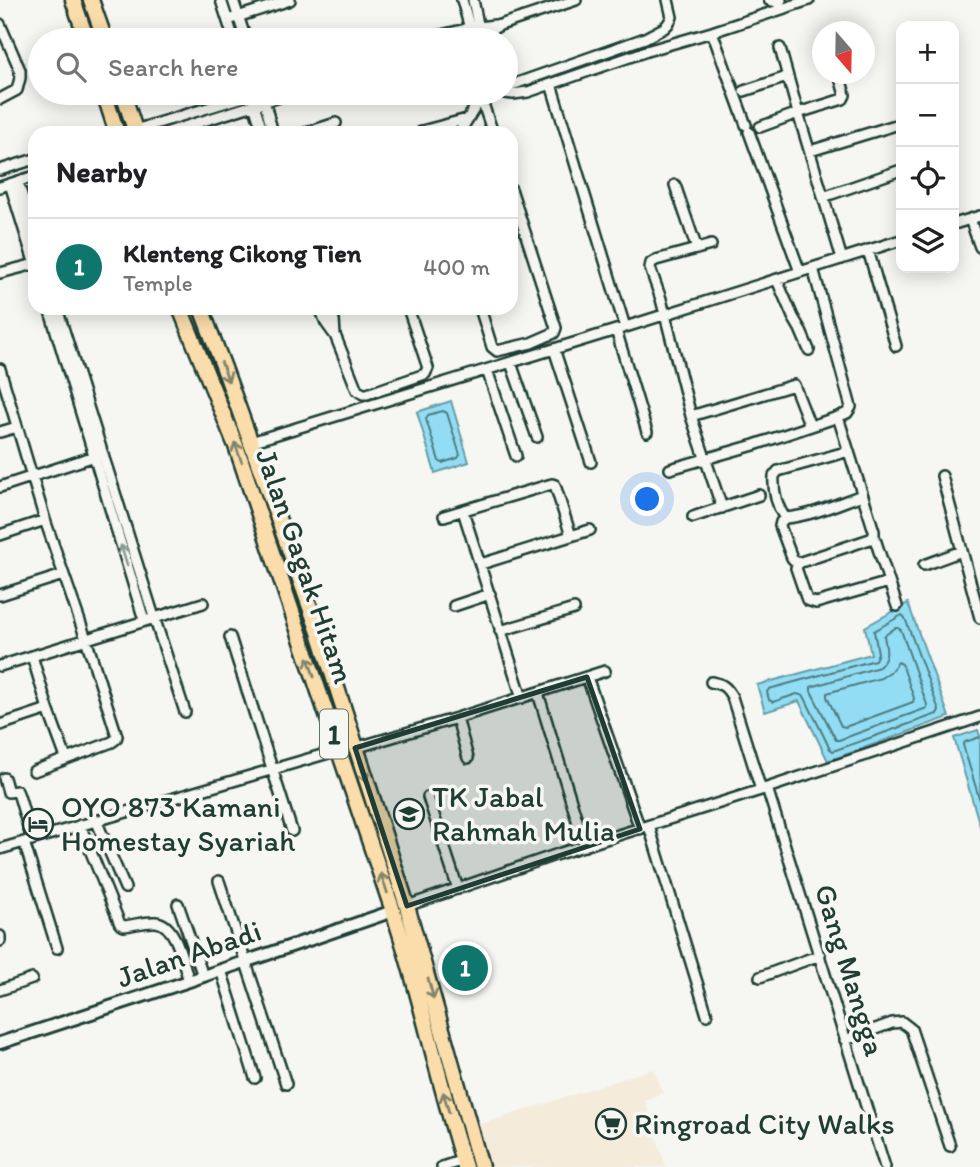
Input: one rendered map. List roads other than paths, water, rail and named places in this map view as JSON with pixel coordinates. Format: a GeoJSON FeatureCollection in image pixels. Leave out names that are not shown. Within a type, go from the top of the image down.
{"type":"FeatureCollection","features":[{"type":"Feature","properties":{"kind":"highway"},"geometry":{"type":"LineString","coordinates":[[73,0],[83,28]]}},
{"type":"Feature","properties":{"kind":"highway"},"geometry":{"type":"LineString","coordinates":[[91,0],[101,28]]}},
{"type":"Feature","properties":{"kind":"highway"},"geometry":{"type":"LineString","coordinates":[[108,105],[115,126]]}},
{"type":"Feature","properties":{"kind":"highway"},"geometry":{"type":"LineString","coordinates":[[126,105],[134,126]]}},
{"type":"Feature","properties":{"kind":"highway","name":"Jalan Gagak Hitam"},"geometry":{"type":"LineString","coordinates":[[183,315],[236,446],[339,750],[400,908],[447,1046],[481,1167]]}},
{"type":"Feature","properties":{"kind":"highway","name":"Jalan Gagak Hitam"},"geometry":{"type":"LineString","coordinates":[[204,315],[320,635],[355,748],[400,908],[402,938],[464,1164]]}},
{"type":"Feature","properties":{"kind":"highway"},"geometry":{"type":"LineString","coordinates":[[432,1050],[447,1046]]}},
{"type":"Feature","properties":{"kind":"street"},"geometry":{"type":"LineString","coordinates":[[221,0],[230,28]]}},
{"type":"Feature","properties":{"kind":"street"},"geometry":{"type":"LineString","coordinates":[[233,0],[242,28]]}},
{"type":"Feature","properties":{"kind":"street"},"geometry":{"type":"LineString","coordinates":[[228,20],[290,0]]}},
{"type":"Feature","properties":{"kind":"street"},"geometry":{"type":"LineString","coordinates":[[462,0],[471,28]]}},
{"type":"Feature","properties":{"kind":"street"},"geometry":{"type":"LineString","coordinates":[[473,0],[474,28]]}},
{"type":"Feature","properties":{"kind":"street"},"geometry":{"type":"LineString","coordinates":[[493,28],[576,0]]}},
{"type":"Feature","properties":{"kind":"street"},"geometry":{"type":"LineString","coordinates":[[518,83],[645,38],[668,24],[672,17],[668,0]]}},
{"type":"Feature","properties":{"kind":"street"},"geometry":{"type":"LineString","coordinates":[[769,0],[781,0]]}},
{"type":"Feature","properties":{"kind":"street"},"geometry":{"type":"LineString","coordinates":[[518,93],[551,85],[650,50],[808,0]]}},
{"type":"Feature","properties":{"kind":"street"},"geometry":{"type":"LineString","coordinates":[[0,24],[20,70],[17,90],[0,99]]}},
{"type":"Feature","properties":{"kind":"street"},"geometry":{"type":"LineString","coordinates":[[712,32],[800,272]]}},
{"type":"Feature","properties":{"kind":"street"},"geometry":{"type":"LineString","coordinates":[[780,48],[842,259]]}},
{"type":"Feature","properties":{"kind":"street"},"geometry":{"type":"LineString","coordinates":[[744,91],[788,77]]}},
{"type":"Feature","properties":{"kind":"street"},"geometry":{"type":"LineString","coordinates":[[761,127],[845,98],[842,84]]}},
{"type":"Feature","properties":{"kind":"street"},"geometry":{"type":"LineString","coordinates":[[551,85],[621,329],[647,432]]}},
{"type":"Feature","properties":{"kind":"street"},"geometry":{"type":"LineString","coordinates":[[157,126],[229,105]]}},
{"type":"Feature","properties":{"kind":"street"},"geometry":{"type":"LineString","coordinates":[[183,126],[236,105]]}},
{"type":"Feature","properties":{"kind":"street"},"geometry":{"type":"LineString","coordinates":[[258,105],[262,126]]}},
{"type":"Feature","properties":{"kind":"street"},"geometry":{"type":"LineString","coordinates":[[260,105],[270,126]]}},
{"type":"Feature","properties":{"kind":"street"},"geometry":{"type":"LineString","coordinates":[[463,126],[476,105]]}},
{"type":"Feature","properties":{"kind":"street"},"geometry":{"type":"LineString","coordinates":[[486,105],[491,126]]}},
{"type":"Feature","properties":{"kind":"street"},"geometry":{"type":"LineString","coordinates":[[442,126],[467,119]]}},
{"type":"Feature","properties":{"kind":"street"},"geometry":{"type":"LineString","coordinates":[[326,126],[336,123]]}},
{"type":"Feature","properties":{"kind":"street"},"geometry":{"type":"LineString","coordinates":[[810,150],[896,125]]}},
{"type":"Feature","properties":{"kind":"street"},"geometry":{"type":"LineString","coordinates":[[0,170],[28,161]]}},
{"type":"Feature","properties":{"kind":"street"},"geometry":{"type":"LineString","coordinates":[[823,197],[896,172]]}},
{"type":"Feature","properties":{"kind":"street"},"geometry":{"type":"LineString","coordinates":[[0,187],[28,178]]}},
{"type":"Feature","properties":{"kind":"street"},"geometry":{"type":"LineString","coordinates":[[14,183],[28,219]]}},
{"type":"Feature","properties":{"kind":"street"},"geometry":{"type":"LineString","coordinates":[[14,183],[28,237]]}},
{"type":"Feature","properties":{"kind":"street"},"geometry":{"type":"LineString","coordinates":[[675,185],[697,249]]}},
{"type":"Feature","properties":{"kind":"street"},"geometry":{"type":"LineString","coordinates":[[482,315],[492,347],[497,351],[531,343],[554,333],[556,328],[518,211]]}},
{"type":"Feature","properties":{"kind":"street"},"geometry":{"type":"LineString","coordinates":[[959,223],[980,216]]}},
{"type":"Feature","properties":{"kind":"street"},"geometry":{"type":"LineString","coordinates":[[970,219],[980,247]]}},
{"type":"Feature","properties":{"kind":"street"},"geometry":{"type":"LineString","coordinates":[[251,442],[896,242]]}},
{"type":"Feature","properties":{"kind":"street"},"geometry":{"type":"LineString","coordinates":[[710,245],[656,260],[651,263],[650,268],[665,314],[691,416],[722,508]]}},
{"type":"Feature","properties":{"kind":"street"},"geometry":{"type":"LineString","coordinates":[[868,250],[896,345]]}},
{"type":"Feature","properties":{"kind":"street"},"geometry":{"type":"LineString","coordinates":[[0,273],[28,266]]}},
{"type":"Feature","properties":{"kind":"street"},"geometry":{"type":"LineString","coordinates":[[670,469],[838,417],[850,410],[813,268]]}},
{"type":"Feature","properties":{"kind":"street"},"geometry":{"type":"LineString","coordinates":[[778,279],[809,350]]}},
{"type":"Feature","properties":{"kind":"street"},"geometry":{"type":"LineString","coordinates":[[51,315],[99,455]]}},
{"type":"Feature","properties":{"kind":"street"},"geometry":{"type":"LineString","coordinates":[[59,315],[149,619],[185,712]]}},
{"type":"Feature","properties":{"kind":"street"},"geometry":{"type":"LineString","coordinates":[[323,315],[335,335],[357,390],[363,394],[425,374],[428,368],[410,315]]}},
{"type":"Feature","properties":{"kind":"street"},"geometry":{"type":"LineString","coordinates":[[332,315],[335,335]]}},
{"type":"Feature","properties":{"kind":"street"},"geometry":{"type":"LineString","coordinates":[[554,349],[591,462]]}},
{"type":"Feature","properties":{"kind":"street"},"geometry":{"type":"LineString","coordinates":[[511,363],[537,438]]}},
{"type":"Feature","properties":{"kind":"street"},"geometry":{"type":"LineString","coordinates":[[0,369],[116,739],[112,743],[34,771]]}},
{"type":"Feature","properties":{"kind":"street"},"geometry":{"type":"LineString","coordinates":[[487,370],[516,456]]}},
{"type":"Feature","properties":{"kind":"street"},"geometry":{"type":"LineString","coordinates":[[691,416],[794,385],[810,426]]}},
{"type":"Feature","properties":{"kind":"street"},"geometry":{"type":"LineString","coordinates":[[838,417],[897,606]]}},
{"type":"Feature","properties":{"kind":"street"},"geometry":{"type":"LineString","coordinates":[[0,432],[17,427]]}},
{"type":"Feature","properties":{"kind":"street"},"geometry":{"type":"LineString","coordinates":[[785,518],[774,491],[774,476],[778,471],[849,451]]}},
{"type":"Feature","properties":{"kind":"street"},"geometry":{"type":"LineString","coordinates":[[0,487],[99,455]]}},
{"type":"Feature","properties":{"kind":"street"},"geometry":{"type":"LineString","coordinates":[[942,476],[980,618]]}},
{"type":"Feature","properties":{"kind":"street"},"geometry":{"type":"LineString","coordinates":[[444,516],[552,484],[571,536]]}},
{"type":"Feature","properties":{"kind":"street"},"geometry":{"type":"LineString","coordinates":[[693,517],[758,495]]}},
{"type":"Feature","properties":{"kind":"street"},"geometry":{"type":"LineString","coordinates":[[798,564],[792,558],[780,526],[781,522],[785,518],[797,517],[862,495]]}},
{"type":"Feature","properties":{"kind":"street"},"geometry":{"type":"LineString","coordinates":[[463,511],[522,698]]}},
{"type":"Feature","properties":{"kind":"street"},"geometry":{"type":"LineString","coordinates":[[0,535],[46,520]]}},
{"type":"Feature","properties":{"kind":"street"},"geometry":{"type":"LineString","coordinates":[[481,564],[590,530]]}},
{"type":"Feature","properties":{"kind":"street"},"geometry":{"type":"LineString","coordinates":[[798,564],[874,536]]}},
{"type":"Feature","properties":{"kind":"street"},"geometry":{"type":"LineString","coordinates":[[924,565],[962,551]]}},
{"type":"Feature","properties":{"kind":"street"},"geometry":{"type":"LineString","coordinates":[[798,564],[796,568],[807,600],[816,603],[889,582]]}},
{"type":"Feature","properties":{"kind":"street"},"geometry":{"type":"LineString","coordinates":[[0,595],[63,575]]}},
{"type":"Feature","properties":{"kind":"street"},"geometry":{"type":"LineString","coordinates":[[454,606],[490,594]]}},
{"type":"Feature","properties":{"kind":"street"},"geometry":{"type":"LineString","coordinates":[[0,666],[203,603]]}},
{"type":"Feature","properties":{"kind":"street"},"geometry":{"type":"LineString","coordinates":[[500,631],[574,609]]}},
{"type":"Feature","properties":{"kind":"street"},"geometry":{"type":"LineString","coordinates":[[230,637],[292,831]]}},
{"type":"Feature","properties":{"kind":"street"},"geometry":{"type":"LineString","coordinates":[[32,656],[66,758]]}},
{"type":"Feature","properties":{"kind":"street"},"geometry":{"type":"LineString","coordinates":[[355,748],[605,671]]}},
{"type":"Feature","properties":{"kind":"street"},"geometry":{"type":"LineString","coordinates":[[587,677],[645,827],[708,1014]]}},
{"type":"Feature","properties":{"kind":"street","name":"Gang Mangga"},"geometry":{"type":"LineString","coordinates":[[711,682],[725,686],[732,697],[820,955],[885,1167]]}},
{"type":"Feature","properties":{"kind":"street"},"geometry":{"type":"LineString","coordinates":[[537,693],[586,846]]}},
{"type":"Feature","properties":{"kind":"street"},"geometry":{"type":"LineString","coordinates":[[0,725],[48,709]]}},
{"type":"Feature","properties":{"kind":"street"},"geometry":{"type":"LineString","coordinates":[[457,718],[468,758]]}},
{"type":"Feature","properties":{"kind":"street"},"geometry":{"type":"LineString","coordinates":[[400,908],[548,857],[980,718]]}},
{"type":"Feature","properties":{"kind":"street"},"geometry":{"type":"LineString","coordinates":[[0,849],[339,750]]}},
{"type":"Feature","properties":{"kind":"street"},"geometry":{"type":"LineString","coordinates":[[4,778],[8,792],[17,791],[20,798],[28,841],[58,948]]}},
{"type":"Feature","properties":{"kind":"street"},"geometry":{"type":"LineString","coordinates":[[428,797],[458,889]]}},
{"type":"Feature","properties":{"kind":"street"},"geometry":{"type":"LineString","coordinates":[[96,820],[125,888]]}},
{"type":"Feature","properties":{"kind":"street"},"geometry":{"type":"LineString","coordinates":[[80,825],[120,924],[124,926],[160,922],[167,925],[174,934],[189,981]]}},
{"type":"Feature","properties":{"kind":"street"},"geometry":{"type":"LineString","coordinates":[[219,881],[286,1084]]}},
{"type":"Feature","properties":{"kind":"street"},"geometry":{"type":"LineString","coordinates":[[178,904],[203,976]]}},
{"type":"Feature","properties":{"kind":"street","name":"Jalan Abadi"},"geometry":{"type":"LineString","coordinates":[[0,1043],[400,908]]}},
{"type":"Feature","properties":{"kind":"street"},"geometry":{"type":"LineString","coordinates":[[760,977],[820,955]]}},
{"type":"Feature","properties":{"kind":"street"},"geometry":{"type":"LineString","coordinates":[[221,970],[255,1078]]}},
{"type":"Feature","properties":{"kind":"street"},"geometry":{"type":"LineString","coordinates":[[0,990],[32,979]]}},
{"type":"Feature","properties":{"kind":"street"},"geometry":{"type":"LineString","coordinates":[[845,1040],[892,1023],[902,1022],[911,1029],[950,1146]]}},
{"type":"Feature","properties":{"kind":"street"},"geometry":{"type":"LineString","coordinates":[[442,1167],[464,1164]]}},
{"type":"Feature","properties":{"kind":"water"},"geometry":{"type":"Polygon","coordinates":[[[451,401],[469,462],[435,473],[417,412],[451,401]]]}},
{"type":"Feature","properties":{"kind":"water"},"geometry":{"type":"Polygon","coordinates":[[[908,603],[949,717],[828,761],[799,701],[765,712],[757,685],[871,654],[865,627],[908,603]]]}},
{"type":"Feature","properties":{"kind":"water"},"geometry":{"type":"Polygon","coordinates":[[[978,730],[980,736],[980,826],[954,738],[978,730]]]}},
{"type":"Feature","properties":{"kind":"place","name":"TK Jabal Rahmah Mulia"},"geometry":{"type":"Point","coordinates":[409,814]}},
{"type":"Feature","properties":{"kind":"place","name":"OYO 873 Kamani Homestay Syariah"},"geometry":{"type":"Point","coordinates":[38,824]}},
{"type":"Feature","properties":{"kind":"place","name":"Klenteng Cikong Tien"},"geometry":{"type":"Point","coordinates":[465,968]}},
{"type":"Feature","properties":{"kind":"place","name":"Ringroad City Walks"},"geometry":{"type":"Point","coordinates":[611,1124]}}]}
